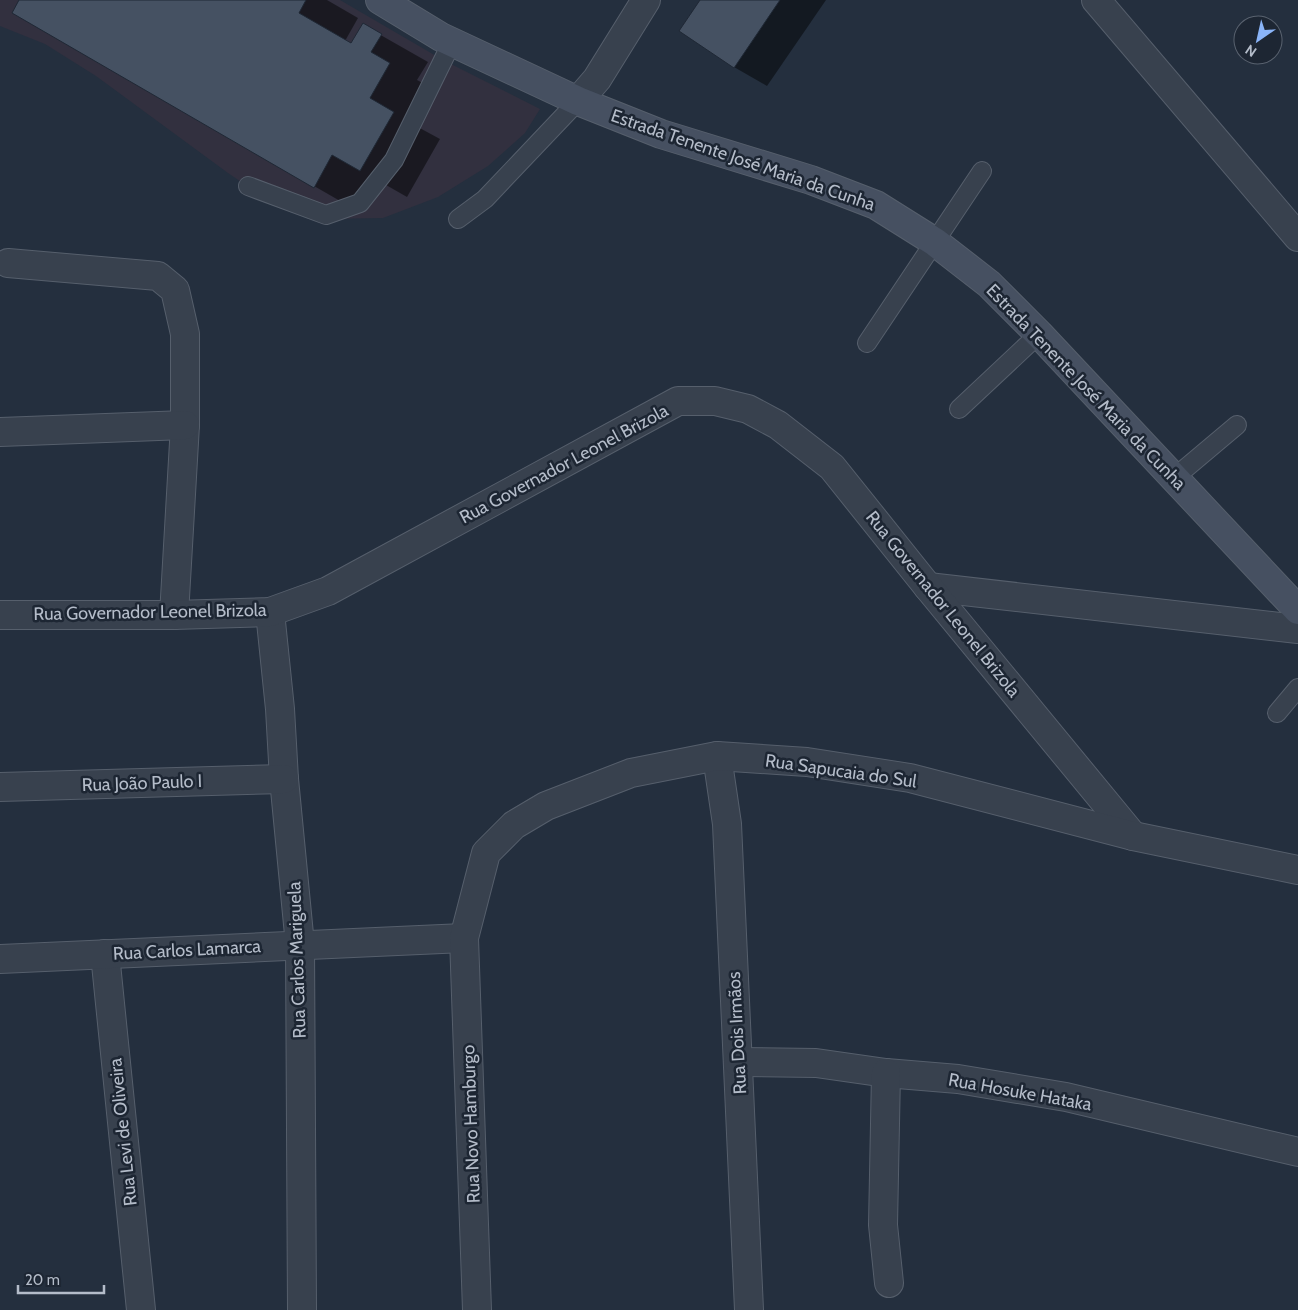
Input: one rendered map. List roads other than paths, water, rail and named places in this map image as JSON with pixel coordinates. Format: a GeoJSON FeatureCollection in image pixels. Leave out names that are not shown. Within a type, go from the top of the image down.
{"type":"FeatureCollection","features":[{"type":"Feature","properties":{"kind":"main road","name":"Estrada Tenente José Maria da Cunha"},"geometry":{"type":"LineString","coordinates":[[380,0],[452,42],[578,101],[661,134],[811,180],[876,205],[935,242],[989,284],[1039,334],[1298,610]]}},
{"type":"Feature","properties":{"kind":"street"},"geometry":{"type":"LineString","coordinates":[[578,101],[597,79],[646,0]]}},
{"type":"Feature","properties":{"kind":"street"},"geometry":{"type":"LineString","coordinates":[[1096,0],[1298,237]]}},
{"type":"Feature","properties":{"kind":"street"},"geometry":{"type":"LineString","coordinates":[[3,266],[158,276],[175,290],[186,334],[185,425],[174,615]]}},
{"type":"Feature","properties":{"kind":"street","name":"Rua Governador Leonel Brizola"},"geometry":{"type":"LineString","coordinates":[[0,615],[174,615],[270,612],[328,592],[678,402],[715,401],[748,409],[778,424],[832,467],[1133,836]]}},
{"type":"Feature","properties":{"kind":"street"},"geometry":{"type":"LineString","coordinates":[[0,432],[185,425]]}},
{"type":"Feature","properties":{"kind":"street"},"geometry":{"type":"LineString","coordinates":[[928,587],[1298,629]]}},
{"type":"Feature","properties":{"kind":"street","name":"Rua Carlos Mariguela"},"geometry":{"type":"LineString","coordinates":[[270,612],[300,945],[302,1310]]}},
{"type":"Feature","properties":{"kind":"street","name":"Rua Sapucaia do Sul"},"geometry":{"type":"LineString","coordinates":[[464,938],[486,853],[514,825],[546,806],[631,773],[717,756],[807,762],[910,778],[1133,836],[1298,870]]}},
{"type":"Feature","properties":{"kind":"street","name":"Rua Dois Irmãos"},"geometry":{"type":"LineString","coordinates":[[717,756],[727,824],[749,1310]]}},
{"type":"Feature","properties":{"kind":"street","name":"Rua João Paulo I"},"geometry":{"type":"LineString","coordinates":[[0,787],[284,779]]}},
{"type":"Feature","properties":{"kind":"street","name":"Rua Carlos Lamarca"},"geometry":{"type":"LineString","coordinates":[[0,959],[464,938]]}},
{"type":"Feature","properties":{"kind":"street","name":"Rua Novo Hamburgo"},"geometry":{"type":"LineString","coordinates":[[464,938],[477,1310]]}},
{"type":"Feature","properties":{"kind":"street","name":"Rua Levi de Oliveira"},"geometry":{"type":"LineString","coordinates":[[105,954],[141,1310]]}},
{"type":"Feature","properties":{"kind":"street","name":"Rua Hosuke Hataka"},"geometry":{"type":"LineString","coordinates":[[738,1062],[816,1063],[886,1073],[958,1079],[1066,1097],[1298,1152]]}},
{"type":"Feature","properties":{"kind":"street"},"geometry":{"type":"LineString","coordinates":[[886,1073],[883,1225],[889,1283]]}},
{"type":"Feature","properties":{"kind":"lane"},"geometry":{"type":"LineString","coordinates":[[248,186],[326,215],[360,203],[394,160],[452,42]]}},
{"type":"Feature","properties":{"kind":"lane"},"geometry":{"type":"LineString","coordinates":[[458,219],[485,199],[578,101]]}},
{"type":"Feature","properties":{"kind":"lane"},"geometry":{"type":"LineString","coordinates":[[866,343],[982,171]]}},
{"type":"Feature","properties":{"kind":"lane"},"geometry":{"type":"LineString","coordinates":[[959,409],[1039,334]]}},
{"type":"Feature","properties":{"kind":"lane"},"geometry":{"type":"LineString","coordinates":[[1174,478],[1238,425]]}},
{"type":"Feature","properties":{"kind":"lane"},"geometry":{"type":"LineString","coordinates":[[1277,713],[1298,688]]}}]}
